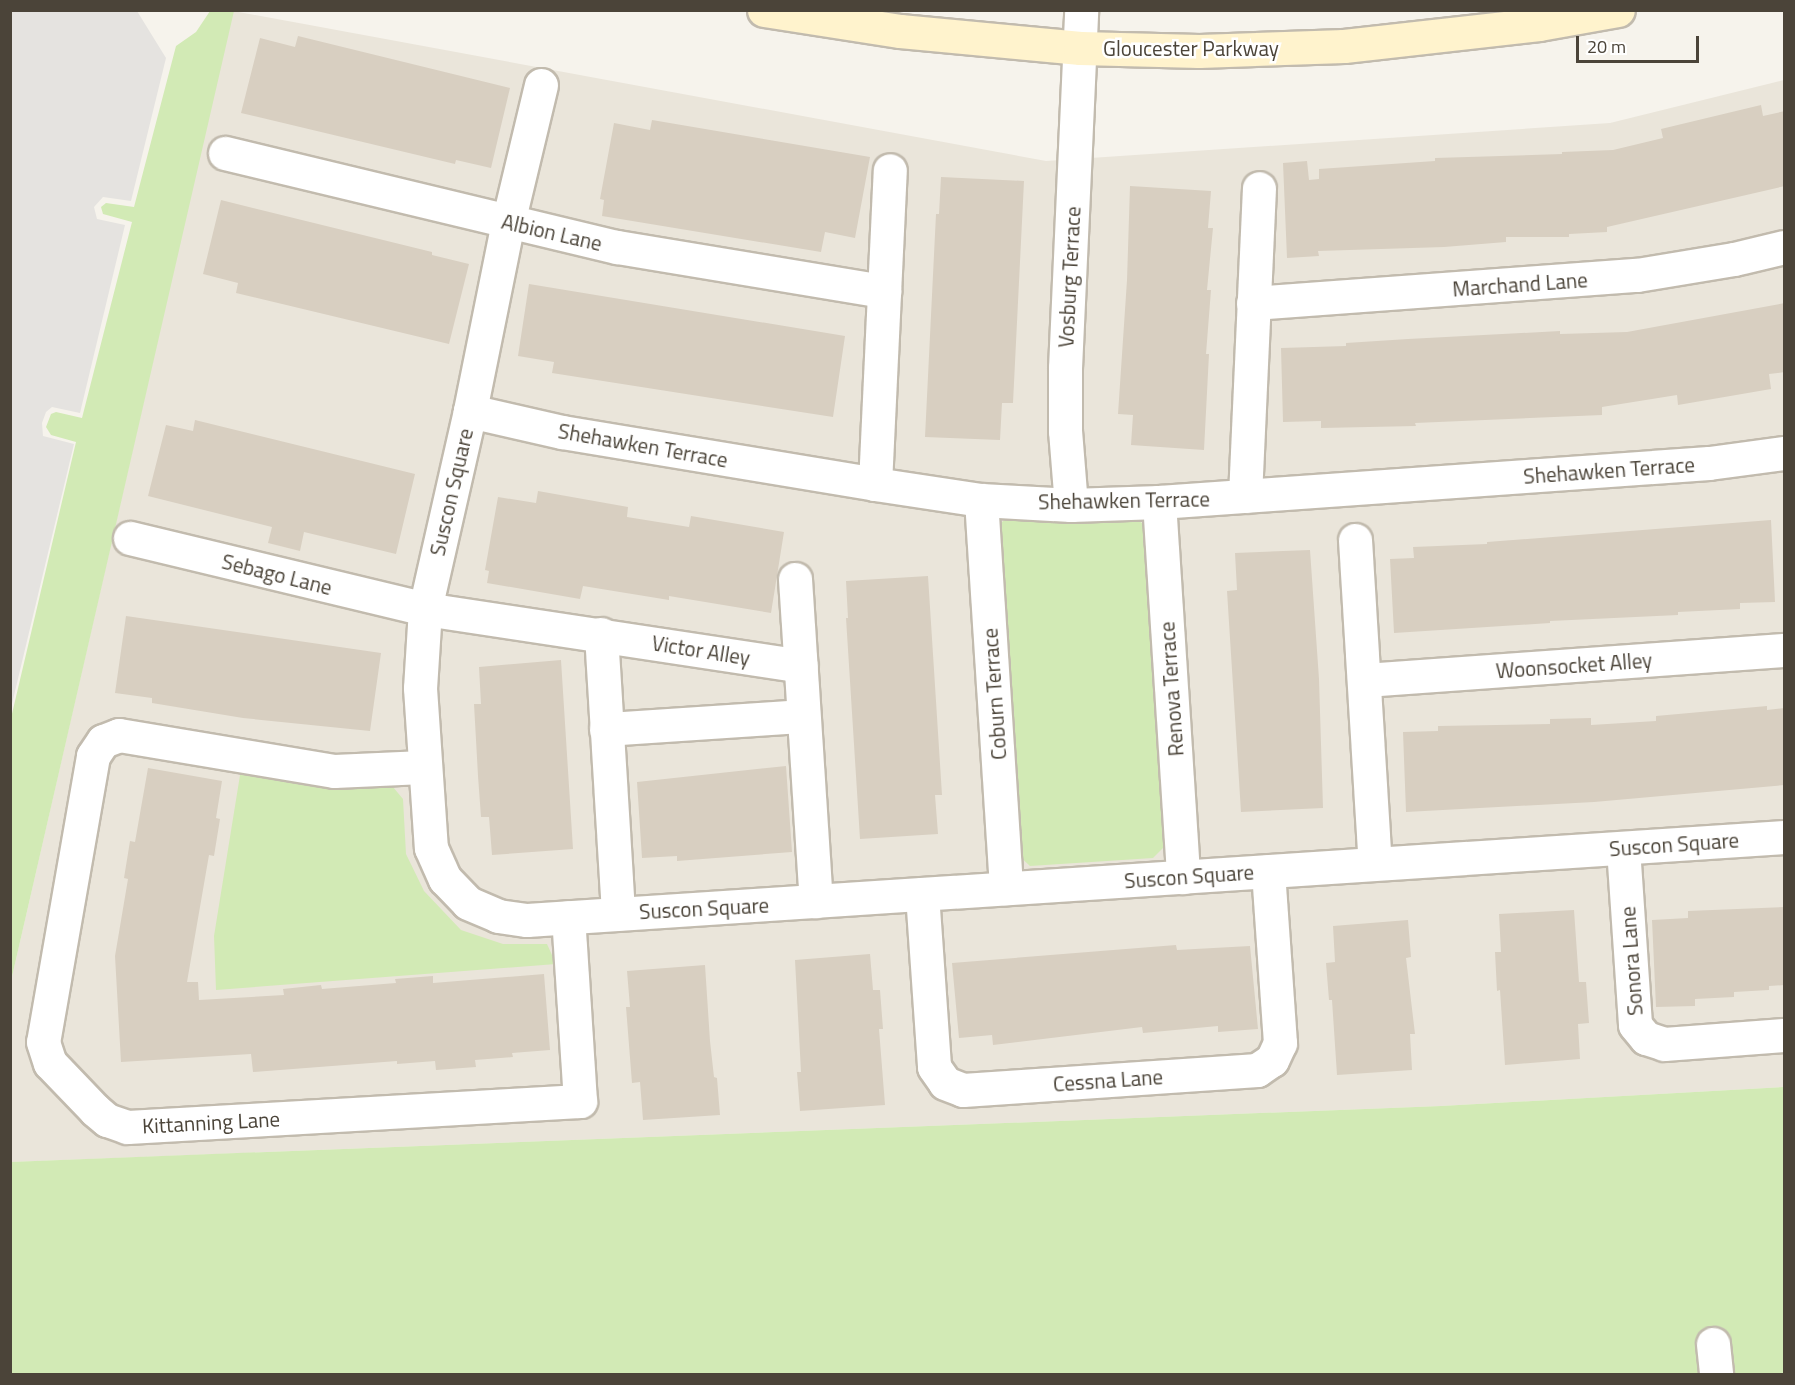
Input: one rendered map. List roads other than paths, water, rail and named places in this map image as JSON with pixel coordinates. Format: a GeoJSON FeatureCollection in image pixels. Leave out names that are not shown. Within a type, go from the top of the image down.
{"type":"FeatureCollection","features":[{"type":"Feature","properties":{"kind":"main road","name":"Gloucester Parkway"},"geometry":{"type":"LineString","coordinates":[[764,10],[887,29],[1080,48],[1199,51],[1344,46],[1539,24],[1618,10]]}},
{"type":"Feature","properties":{"kind":"street","name":"Vosburg Terrace"},"geometry":{"type":"LineString","coordinates":[[1071,505],[1065,431],[1065,368],[1081,10]]}},
{"type":"Feature","properties":{"kind":"street","name":"Suscon Square"},"geometry":{"type":"LineString","coordinates":[[541,85],[508,222],[470,411],[425,609],[420,687],[423,767],[431,849],[445,879],[468,903],[498,916],[527,920],[1785,837]]}},
{"type":"Feature","properties":{"kind":"street","name":"Albion Lane"},"geometry":{"type":"LineString","coordinates":[[225,153],[617,248],[884,291]]}},
{"type":"Feature","properties":{"kind":"street"},"geometry":{"type":"LineString","coordinates":[[875,484],[890,171]]}},
{"type":"Feature","properties":{"kind":"street"},"geometry":{"type":"LineString","coordinates":[[1245,496],[1259,188]]}},
{"type":"Feature","properties":{"kind":"street","name":"Marchand Lane"},"geometry":{"type":"LineString","coordinates":[[1254,303],[1637,275],[1734,260],[1785,247]]}},
{"type":"Feature","properties":{"kind":"street","name":"Shehawken Terrace"},"geometry":{"type":"LineString","coordinates":[[470,411],[562,432],[875,484],[981,500],[1071,505],[1159,502],[1709,463],[1785,453]]}},
{"type":"Feature","properties":{"kind":"street","name":"Coburn Terrace"},"geometry":{"type":"LineString","coordinates":[[981,500],[1006,888]]}},
{"type":"Feature","properties":{"kind":"street","name":"Renova Terrace"},"geometry":{"type":"LineString","coordinates":[[1159,502],[1183,877]]}},
{"type":"Feature","properties":{"kind":"street","name":"Sebago Lane"},"geometry":{"type":"LineString","coordinates":[[130,538],[425,609]]}},
{"type":"Feature","properties":{"kind":"street"},"geometry":{"type":"LineString","coordinates":[[1355,540],[1375,863]]}},
{"type":"Feature","properties":{"kind":"street"},"geometry":{"type":"LineString","coordinates":[[795,579],[816,901]]}},
{"type":"Feature","properties":{"kind":"street","name":"Victor Alley"},"geometry":{"type":"LineString","coordinates":[[425,609],[801,666]]}},
{"type":"Feature","properties":{"kind":"street"},"geometry":{"type":"LineString","coordinates":[[601,634],[618,913]]}},
{"type":"Feature","properties":{"kind":"street","name":"Woonsocket Alley"},"geometry":{"type":"LineString","coordinates":[[1364,680],[1785,650]]}},
{"type":"Feature","properties":{"kind":"street"},"geometry":{"type":"LineString","coordinates":[[606,729],[803,716]]}},
{"type":"Feature","properties":{"kind":"street","name":"Kittanning Lane"},"geometry":{"type":"LineString","coordinates":[[423,767],[334,771],[119,735],[103,741],[93,756],[43,1042],[50,1063],[94,1110],[107,1120],[127,1127],[580,1101],[568,916]]}},
{"type":"Feature","properties":{"kind":"street","name":"Sonora Lane"},"geometry":{"type":"LineString","coordinates":[[1623,848],[1635,1025],[1646,1038],[1664,1044],[1785,1035]]}},
{"type":"Feature","properties":{"kind":"street","name":"Cessna Lane"},"geometry":{"type":"LineString","coordinates":[[922,894],[934,1067],[945,1083],[963,1090],[1257,1070],[1272,1060],[1280,1043],[1268,871]]}}]}
